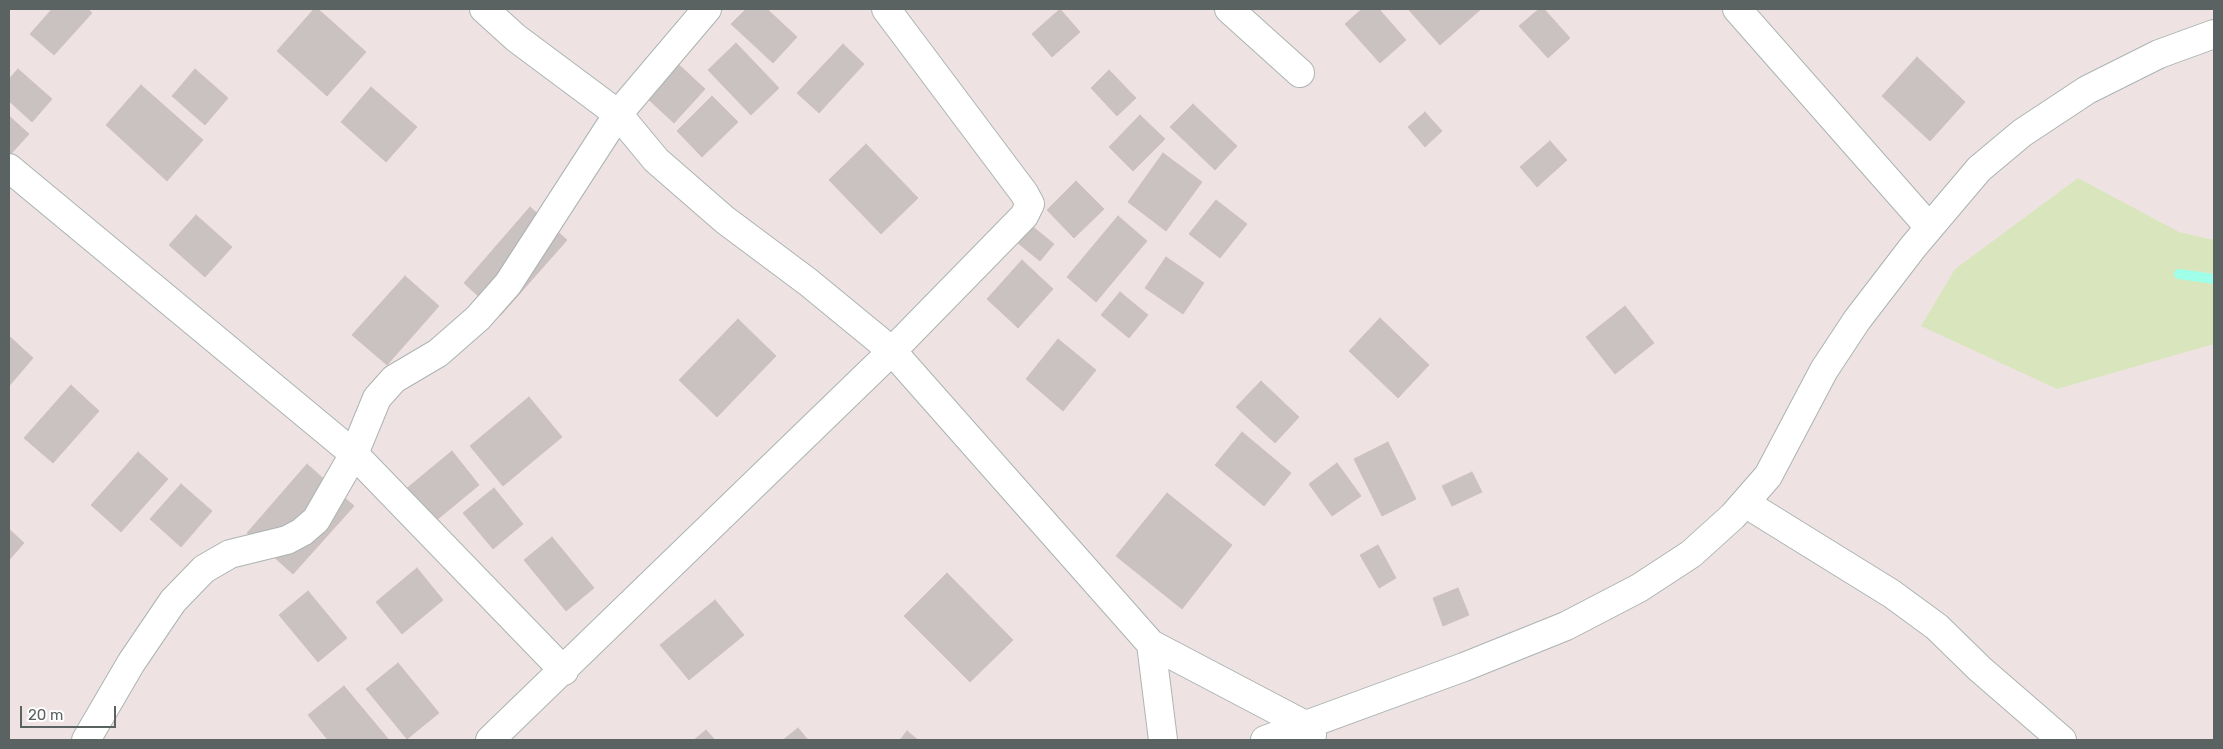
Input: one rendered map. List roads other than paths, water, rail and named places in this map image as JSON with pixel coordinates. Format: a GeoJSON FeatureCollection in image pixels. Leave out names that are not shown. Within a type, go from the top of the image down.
{"type":"FeatureCollection","features":[{"type":"Feature","properties":{"kind":"street"},"geometry":{"type":"LineString","coordinates":[[484,9],[516,38],[618,114],[656,160],[725,220],[808,282],[892,351],[1151,644],[1310,732]]}},
{"type":"Feature","properties":{"kind":"street"},"geometry":{"type":"LineString","coordinates":[[86,740],[131,663],[173,601],[204,569],[230,554],[287,540],[302,532],[316,520],[354,454],[377,398],[394,379],[438,354],[478,318],[508,284],[618,114],[707,9]]}},
{"type":"Feature","properties":{"kind":"street"},"geometry":{"type":"LineString","coordinates":[[490,740],[564,671],[892,351],[1024,216],[1030,204],[1024,193],[886,9]]}},
{"type":"Feature","properties":{"kind":"street"},"geometry":{"type":"LineString","coordinates":[[1229,9],[1300,73]]}},
{"type":"Feature","properties":{"kind":"street"},"geometry":{"type":"LineString","coordinates":[[1737,9],[1930,227]]}},
{"type":"Feature","properties":{"kind":"street"},"geometry":{"type":"LineString","coordinates":[[1265,740],[1310,732],[1566,626],[1639,588],[1691,554],[1733,516],[1768,476],[1824,370],[1857,320],[1930,227],[1979,169],[2022,134],[2087,90],[2159,54],[2214,34]]}},
{"type":"Feature","properties":{"kind":"street"},"geometry":{"type":"LineString","coordinates":[[9,168],[354,454],[564,671]]}},
{"type":"Feature","properties":{"kind":"street"},"geometry":{"type":"LineString","coordinates":[[1745,503],[1892,594],[1937,628],[1986,675],[2062,740]]}},
{"type":"Feature","properties":{"kind":"street"},"geometry":{"type":"LineString","coordinates":[[1151,644],[1163,740]]}},
{"type":"Feature","properties":{"kind":"waterway"},"geometry":{"type":"LineString","coordinates":[[2179,274],[2214,279]]}}]}
